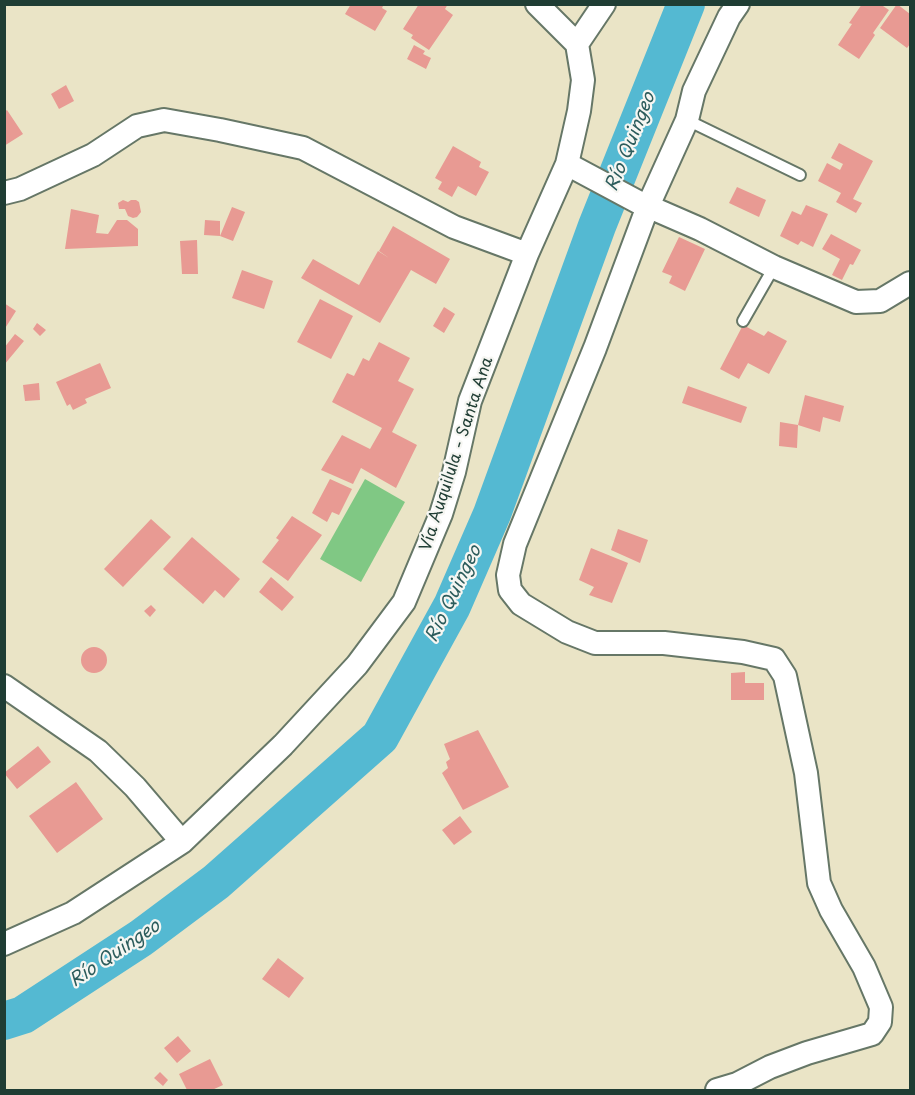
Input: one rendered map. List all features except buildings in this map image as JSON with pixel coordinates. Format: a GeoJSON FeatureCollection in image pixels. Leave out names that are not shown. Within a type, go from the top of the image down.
{"type":"FeatureCollection","features":[{"type":"Feature","properties":{"kind":"street"},"geometry":{"type":"LineString","coordinates":[[537,4],[577,44],[604,4]]}},
{"type":"Feature","properties":{"kind":"street"},"geometry":{"type":"LineString","coordinates":[[717,1090],[737,1084],[770,1067],[807,1053],[872,1034],[880,1022],[881,1007],[864,967],[831,910],[819,883],[806,773],[785,676],[774,659],[743,652],[664,643],[595,644],[567,632],[521,604],[510,590],[508,575],[515,544],[595,348],[643,204],[687,120],[694,91],[729,17],[738,4]]}},
{"type":"Feature","properties":{"kind":"street","name":"Vía Auquilula - Santa Ana"},"geometry":{"type":"LineString","coordinates":[[4,944],[73,913],[182,842],[306,721],[357,664],[404,602],[441,514],[454,472],[470,401],[527,254],[576,169],[583,80],[577,44]]}},
{"type":"Feature","properties":{"kind":"street"},"geometry":{"type":"LineString","coordinates":[[4,193],[20,189],[93,155],[137,126],[164,120],[303,148],[454,227],[527,254]]}},
{"type":"Feature","properties":{"kind":"street"},"geometry":{"type":"LineString","coordinates":[[576,169],[774,267],[856,302],[880,301],[910,283]]}},
{"type":"Feature","properties":{"kind":"street"},"geometry":{"type":"LineString","coordinates":[[4,686],[99,750],[135,787],[182,842]]}},
{"type":"Feature","properties":{"kind":"lane"},"geometry":{"type":"LineString","coordinates":[[687,120],[800,175]]}},
{"type":"Feature","properties":{"kind":"lane"},"geometry":{"type":"LineString","coordinates":[[743,321],[774,267]]}},
{"type":"Feature","properties":{"kind":"green space"},"geometry":{"type":"Polygon","coordinates":[[[365,479],[405,502],[361,582],[320,559],[365,479]]]}},
{"type":"Feature","properties":{"kind":"waterway","name":"Río Quingeo"},"geometry":{"type":"LineString","coordinates":[[4,1021],[23,1015],[141,938],[216,882],[380,737],[452,606],[492,514],[597,226],[686,4]]}}]}
